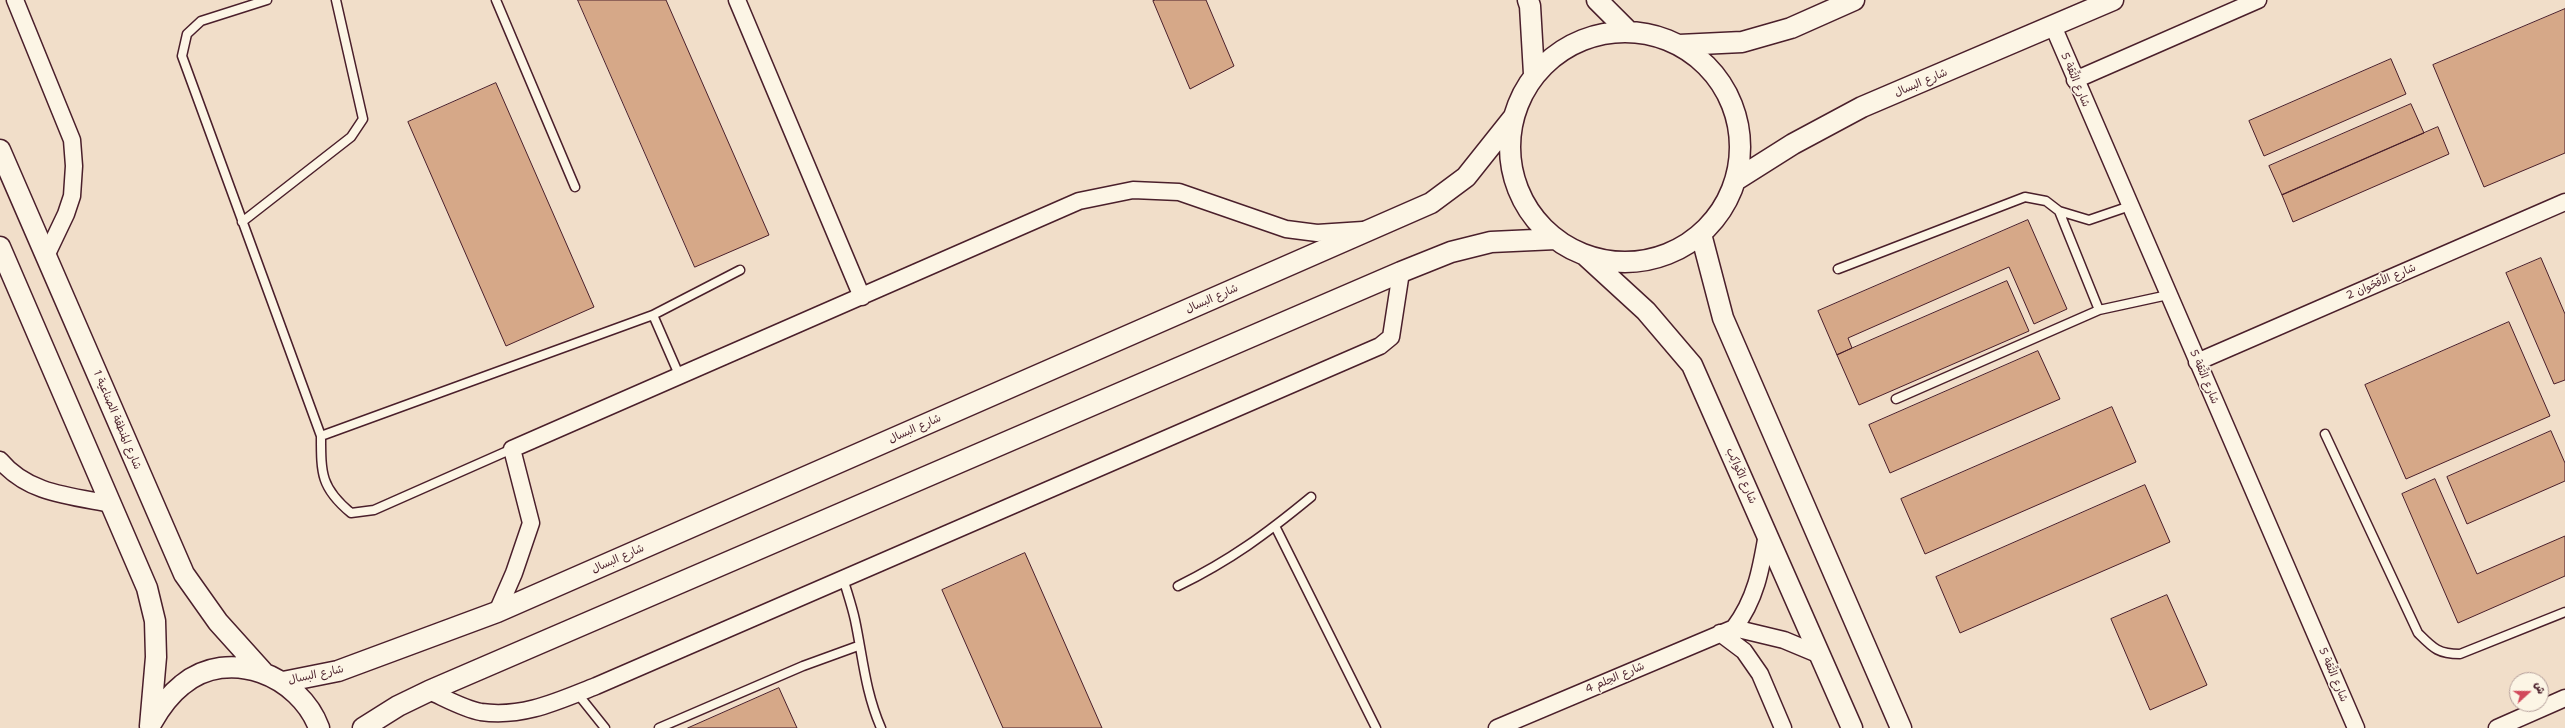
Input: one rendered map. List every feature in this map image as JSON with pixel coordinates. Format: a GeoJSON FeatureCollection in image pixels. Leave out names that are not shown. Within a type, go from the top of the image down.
{"type":"FeatureCollection","features":[{"type":"Feature","properties":{"kind":"street"},"geometry":{"type":"LineString","coordinates":[[15,0],[72,140],[74,166],[72,196],[66,214],[46,256]]}},
{"type":"Feature","properties":{"kind":"street"},"geometry":{"type":"LineString","coordinates":[[737,0],[862,297]]}},
{"type":"Feature","properties":{"kind":"street"},"geometry":{"type":"LineString","coordinates":[[1528,0],[1530,6],[1534,74]]}},
{"type":"Feature","properties":{"kind":"street"},"geometry":{"type":"LineString","coordinates":[[1597,0],[1628,31]]}},
{"type":"Feature","properties":{"kind":"street"},"geometry":{"type":"LineString","coordinates":[[1679,45],[1742,42],[1791,28],[1854,0]]}},
{"type":"Feature","properties":{"kind":"street","name":"شارع البسال"},"geometry":{"type":"LineString","coordinates":[[1736,180],[1793,144],[1862,107],[2113,0]]}},
{"type":"Feature","properties":{"kind":"street"},"geometry":{"type":"LineString","coordinates":[[2075,80],[2258,0]]}},
{"type":"Feature","properties":{"kind":"street","name":"شارع الثِّقة 5"},"geometry":{"type":"LineString","coordinates":[[2053,26],[2075,80],[2356,728]]}},
{"type":"Feature","properties":{"kind":"street"},"geometry":{"type":"LineString","coordinates":[[1628,31],[1654,35],[1679,45],[1705,63],[1724,88],[1737,117],[1740,148],[1736,180],[1728,200],[1716,218],[1701,234],[1675,251],[1645,261],[1614,262],[1584,255],[1556,239],[1536,220],[1522,198],[1512,172],[1510,145],[1513,118],[1522,95],[1534,74],[1553,56],[1576,41],[1601,33],[1628,31]]}},
{"type":"Feature","properties":{"kind":"street","name":"شارع البسال"},"geometry":{"type":"LineString","coordinates":[[283,682],[338,672],[497,612],[1431,203],[1466,176],[1513,118]]}},
{"type":"Feature","properties":{"kind":"street","name":"شارع المنطقة الصناعية 1"},"geometry":{"type":"LineString","coordinates":[[0,150],[184,574],[209,611],[263,672]]}},
{"type":"Feature","properties":{"kind":"street"},"geometry":{"type":"LineString","coordinates":[[497,612],[514,572],[531,523],[512,449],[680,377],[1079,201],[1133,190],[1179,192],[1286,229],[1317,233],[1369,230]]}},
{"type":"Feature","properties":{"kind":"street","name":"شارع الأقحُوان 2"},"geometry":{"type":"LineString","coordinates":[[2197,362],[2565,202]]}},
{"type":"Feature","properties":{"kind":"street"},"geometry":{"type":"LineString","coordinates":[[1701,234],[1723,318],[1901,728]]}},
{"type":"Feature","properties":{"kind":"street"},"geometry":{"type":"LineString","coordinates":[[363,728],[398,706],[429,691],[1401,272],[1451,252],[1491,242],[1556,239]]}},
{"type":"Feature","properties":{"kind":"street"},"geometry":{"type":"LineString","coordinates":[[0,247],[147,588],[155,620],[156,657],[149,727]]}},
{"type":"Feature","properties":{"kind":"street","name":"شارع الكَواكِب"},"geometry":{"type":"LineString","coordinates":[[1584,255],[1646,311],[1692,365],[1852,728]]}},
{"type":"Feature","properties":{"kind":"street"},"geometry":{"type":"LineString","coordinates":[[429,691],[479,712],[517,714],[550,705],[578,693],[1380,346],[1391,337],[1401,272]]}},
{"type":"Feature","properties":{"kind":"street"},"geometry":{"type":"LineString","coordinates":[[0,460],[16,476],[34,487],[112,504]]}},
{"type":"Feature","properties":{"kind":"street"},"geometry":{"type":"LineString","coordinates":[[1727,630],[1746,612],[1753,598],[1760,576],[1767,534]]}},
{"type":"Feature","properties":{"kind":"street"},"geometry":{"type":"LineString","coordinates":[[1727,630],[1784,640],[1820,655]]}},
{"type":"Feature","properties":{"kind":"street"},"geometry":{"type":"LineString","coordinates":[[1727,630],[1760,674],[1783,728]]}},
{"type":"Feature","properties":{"kind":"street","name":"شارع الحِلم 4"},"geometry":{"type":"LineString","coordinates":[[1497,728],[1727,630]]}},
{"type":"Feature","properties":{"kind":"street"},"geometry":{"type":"LineString","coordinates":[[149,727],[163,702],[183,684],[201,674],[222,668],[236,668],[263,672],[283,682],[300,696],[315,716],[319,728]]}},
{"type":"Feature","properties":{"kind":"street"},"geometry":{"type":"LineString","coordinates":[[2497,728],[2565,698]]}},
{"type":"Feature","properties":{"kind":"lane"},"geometry":{"type":"LineString","coordinates":[[267,0],[201,21],[187,34],[182,56],[321,436],[321,470],[333,498],[351,513],[374,510],[512,449]]}},
{"type":"Feature","properties":{"kind":"lane"},"geometry":{"type":"LineString","coordinates":[[242,222],[351,137],[363,119],[336,0]]}},
{"type":"Feature","properties":{"kind":"lane"},"geometry":{"type":"LineString","coordinates":[[496,0],[575,186]]}},
{"type":"Feature","properties":{"kind":"lane"},"geometry":{"type":"LineString","coordinates":[[1838,269],[2025,197],[2046,201],[2059,211],[2088,220],[2130,206]]}},
{"type":"Feature","properties":{"kind":"lane"},"geometry":{"type":"LineString","coordinates":[[2059,211],[2099,310]]}},
{"type":"Feature","properties":{"kind":"lane"},"geometry":{"type":"LineString","coordinates":[[321,436],[653,315],[740,270]]}},
{"type":"Feature","properties":{"kind":"lane"},"geometry":{"type":"LineString","coordinates":[[1896,399],[2099,310],[2168,295]]}},
{"type":"Feature","properties":{"kind":"lane"},"geometry":{"type":"LineString","coordinates":[[653,315],[680,377]]}},
{"type":"Feature","properties":{"kind":"lane"},"geometry":{"type":"LineString","coordinates":[[2325,434],[2418,633],[2433,648],[2445,654],[2460,654],[2565,612]]}},
{"type":"Feature","properties":{"kind":"lane"},"geometry":{"type":"LineString","coordinates":[[1178,586],[1229,560],[1311,497]]}},
{"type":"Feature","properties":{"kind":"lane"},"geometry":{"type":"LineString","coordinates":[[1275,526],[1376,728]]}},
{"type":"Feature","properties":{"kind":"lane"},"geometry":{"type":"LineString","coordinates":[[843,578],[855,620],[858,646],[872,707],[881,728]]}},
{"type":"Feature","properties":{"kind":"lane"},"geometry":{"type":"LineString","coordinates":[[659,728],[803,666],[858,646]]}},
{"type":"Feature","properties":{"kind":"lane"},"geometry":{"type":"LineString","coordinates":[[578,693],[605,728]]}},
{"type":"Feature","properties":{"kind":"shaded area"},"geometry":{"type":"Polygon","coordinates":[[[0,0],[2565,0],[2565,728],[0,728],[0,0]]]}},
{"type":"Feature","properties":{"kind":"building"},"geometry":{"type":"Polygon","coordinates":[[[578,0],[666,0],[769,235],[695,267],[578,0]]]}},
{"type":"Feature","properties":{"kind":"building"},"geometry":{"type":"Polygon","coordinates":[[[1206,0],[1234,66],[1190,89],[1153,1],[1206,0]]]}},
{"type":"Feature","properties":{"kind":"building"},"geometry":{"type":"Polygon","coordinates":[[[2565,9],[2565,153],[2484,187],[2433,65],[2565,9]]]}},
{"type":"Feature","properties":{"kind":"building"},"geometry":{"type":"Polygon","coordinates":[[[2391,59],[2406,94],[2264,156],[2249,121],[2391,59]]]}},
{"type":"Feature","properties":{"kind":"building"},"geometry":{"type":"Polygon","coordinates":[[[496,83],[594,307],[506,346],[408,122],[496,83]]]}},
{"type":"Feature","properties":{"kind":"building"},"geometry":{"type":"Polygon","coordinates":[[[2411,104],[2424,133],[2282,195],[2269,166],[2411,104]]]}},
{"type":"Feature","properties":{"kind":"building"},"geometry":{"type":"Polygon","coordinates":[[[2438,127],[2449,154],[2293,222],[2282,195],[2438,127]]]}},
{"type":"Feature","properties":{"kind":"building"},"geometry":{"type":"Polygon","coordinates":[[[2028,220],[2067,309],[2034,324],[2009,267],[1848,338],[1852,348],[1837,355],[1818,311],[2028,220]]]}},
{"type":"Feature","properties":{"kind":"building"},"geometry":{"type":"Polygon","coordinates":[[[2541,258],[2565,314],[2565,380],[2554,384],[2506,273],[2541,258]]]}},
{"type":"Feature","properties":{"kind":"building"},"geometry":{"type":"Polygon","coordinates":[[[2007,281],[2029,331],[1859,405],[1837,355],[2007,281]]]}},
{"type":"Feature","properties":{"kind":"building"},"geometry":{"type":"Polygon","coordinates":[[[2509,322],[2550,416],[2406,479],[2365,385],[2509,322]]]}},
{"type":"Feature","properties":{"kind":"building"},"geometry":{"type":"Polygon","coordinates":[[[2038,351],[2060,399],[1890,473],[1869,425],[2038,351]]]}},
{"type":"Feature","properties":{"kind":"building"},"geometry":{"type":"Polygon","coordinates":[[[2112,407],[2136,462],[1925,554],[1901,499],[2112,407]]]}},
{"type":"Feature","properties":{"kind":"building"},"geometry":{"type":"Polygon","coordinates":[[[2551,431],[2565,463],[2565,481],[2467,524],[2447,477],[2551,431]]]}},
{"type":"Feature","properties":{"kind":"building"},"geometry":{"type":"Polygon","coordinates":[[[2435,479],[2477,574],[2565,536],[2565,576],[2458,623],[2402,494],[2435,479]]]}},
{"type":"Feature","properties":{"kind":"building"},"geometry":{"type":"Polygon","coordinates":[[[2145,485],[2170,542],[1960,633],[1936,577],[2145,485]]]}},
{"type":"Feature","properties":{"kind":"building"},"geometry":{"type":"Polygon","coordinates":[[[1025,553],[1102,728],[1003,728],[942,590],[1025,553]]]}},
{"type":"Feature","properties":{"kind":"building"},"geometry":{"type":"Polygon","coordinates":[[[2167,595],[2207,685],[2150,710],[2111,619],[2167,595]]]}},
{"type":"Feature","properties":{"kind":"building"},"geometry":{"type":"Polygon","coordinates":[[[779,688],[797,728],[688,728],[779,688]]]}}]}
